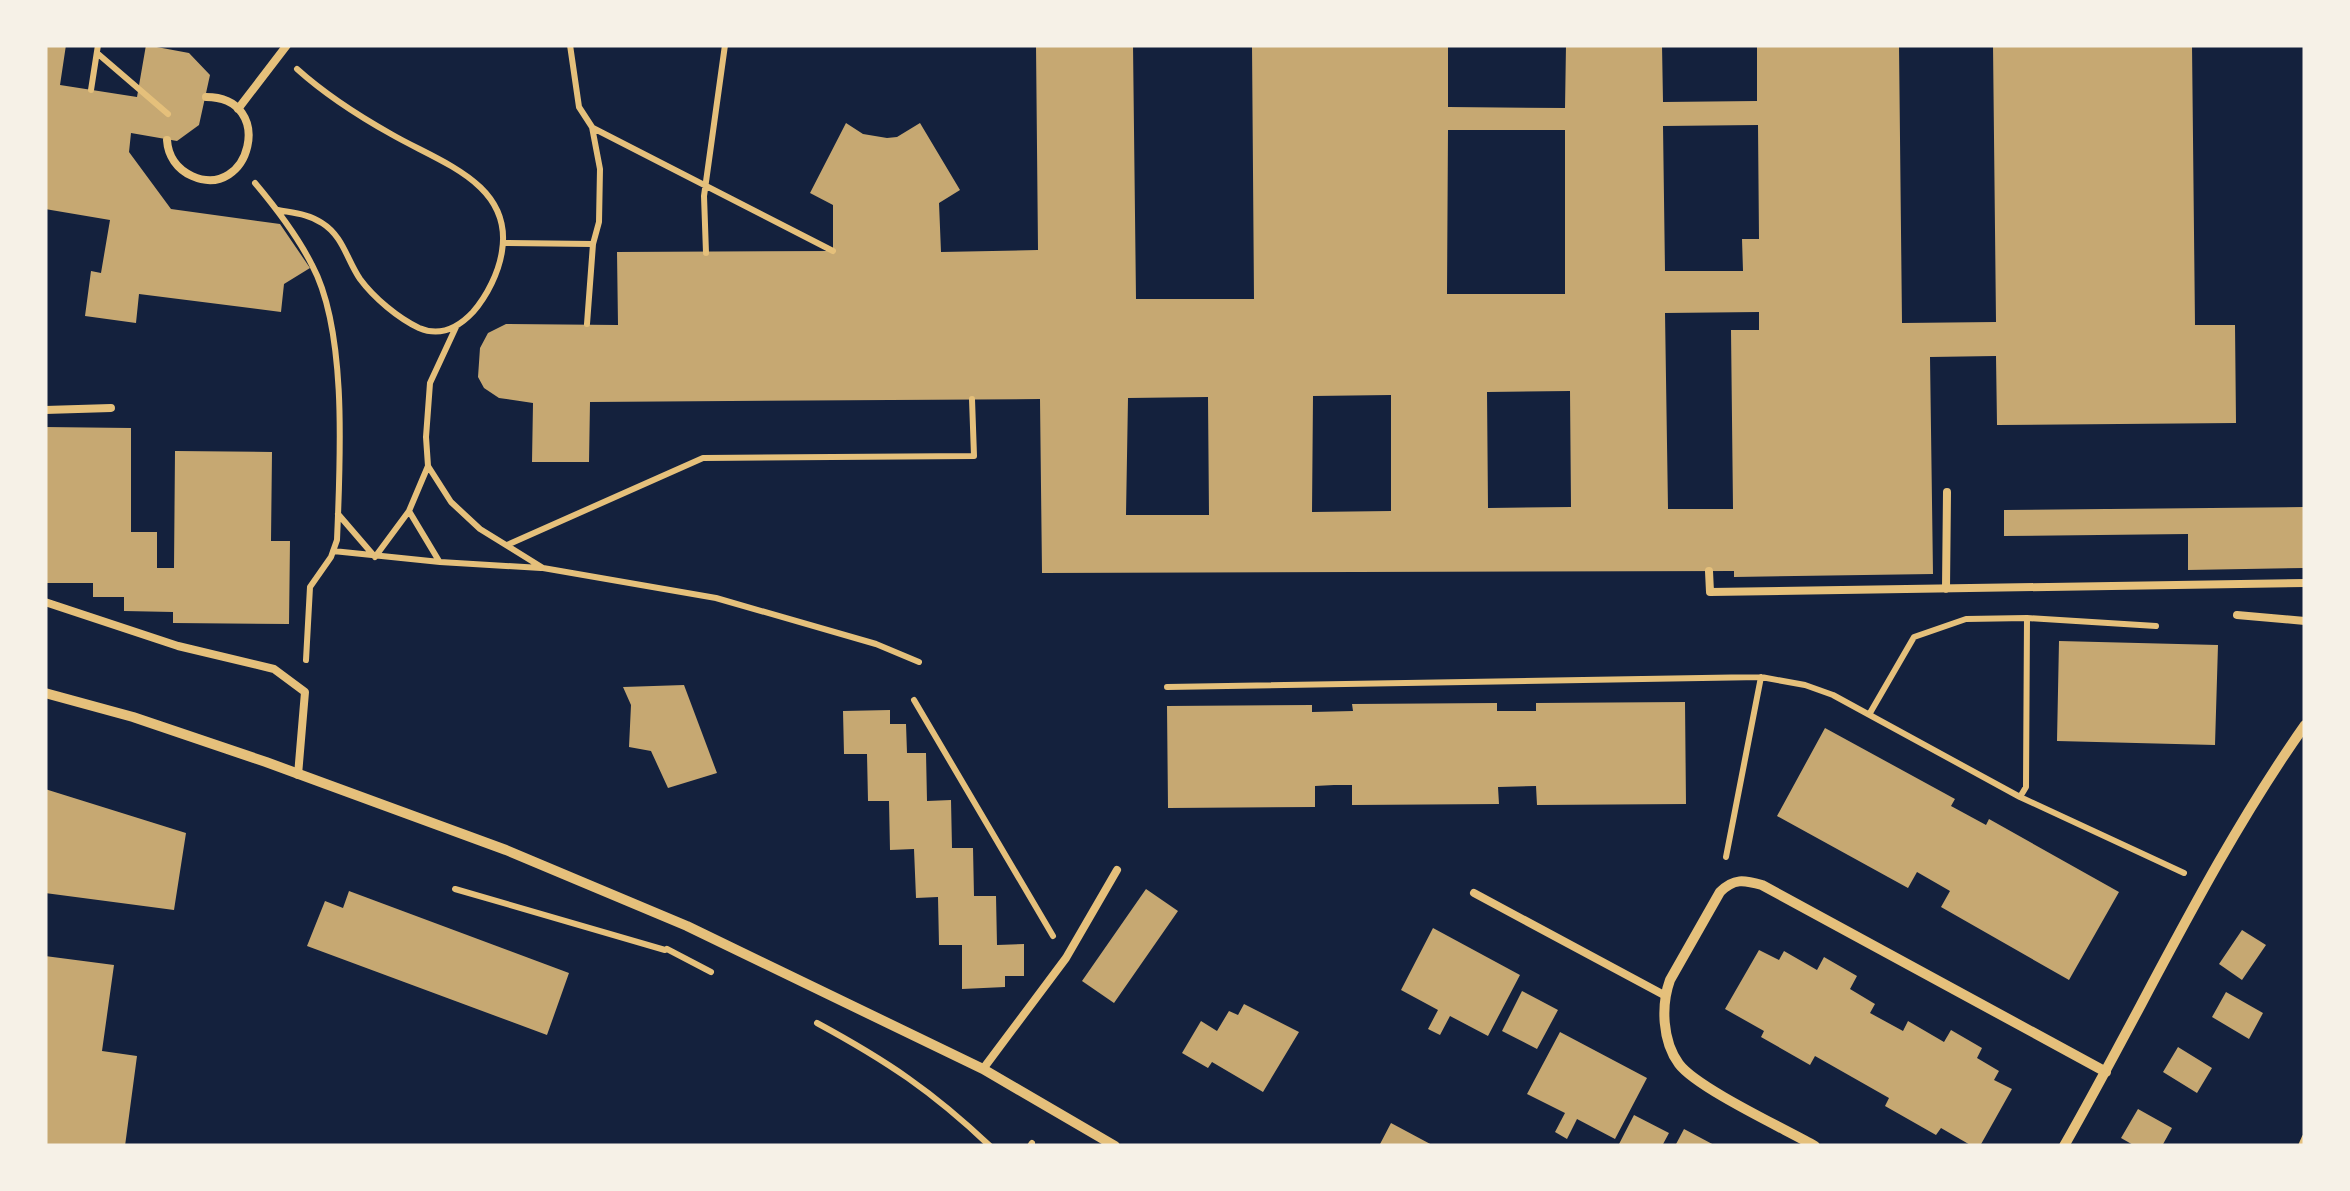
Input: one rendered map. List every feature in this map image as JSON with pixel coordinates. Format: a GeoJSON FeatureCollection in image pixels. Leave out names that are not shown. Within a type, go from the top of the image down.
{"type":"FeatureCollection","features":[{"type":"Feature","properties":{"kind":"street"},"geometry":{"type":"LineString","coordinates":[[45,693],[133,717],[506,850],[687,926],[983,1068],[1115,1146]]}},
{"type":"Feature","properties":{"kind":"street"},"geometry":{"type":"LineString","coordinates":[[2064,1146],[2208,884],[2274,769],[2305,726]]}},
{"type":"Feature","properties":{"kind":"street"},"geometry":{"type":"LineString","coordinates":[[1815,1146],[1699,1081],[1679,1064],[1670,1045],[1664,995],[1682,956],[1720,892],[1731,882],[1746,880],[1762,885],[2106,1072]]}},
{"type":"Feature","properties":{"kind":"lane"},"geometry":{"type":"LineString","coordinates":[[238,108],[287,45]]}},
{"type":"Feature","properties":{"kind":"lane"},"geometry":{"type":"LineString","coordinates":[[167,140],[173,162],[198,179],[214,180],[240,165],[248,152],[247,122],[238,108],[226,100],[206,97]]}},
{"type":"Feature","properties":{"kind":"lane"},"geometry":{"type":"LineString","coordinates":[[45,410],[111,408]]}},
{"type":"Feature","properties":{"kind":"lane"},"geometry":{"type":"LineString","coordinates":[[1946,588],[1947,492]]}},
{"type":"Feature","properties":{"kind":"lane"},"geometry":{"type":"LineString","coordinates":[[1710,571],[1710,592],[2305,583]]}},
{"type":"Feature","properties":{"kind":"lane"},"geometry":{"type":"LineString","coordinates":[[45,602],[178,646],[274,668],[305,692],[298,775]]}},
{"type":"Feature","properties":{"kind":"lane"},"geometry":{"type":"LineString","coordinates":[[2236,616],[2305,621]]}},
{"type":"Feature","properties":{"kind":"lane"},"geometry":{"type":"LineString","coordinates":[[983,1068],[1066,958],[1117,870]]}},
{"type":"Feature","properties":{"kind":"lane"},"geometry":{"type":"LineString","coordinates":[[1474,893],[1664,995]]}},
{"type":"Feature","properties":{"kind":"path"},"geometry":{"type":"LineString","coordinates":[[570,45],[578,107],[592,127],[600,169],[599,222],[593,244],[586,324]]}},
{"type":"Feature","properties":{"kind":"path"},"geometry":{"type":"LineString","coordinates":[[706,253],[705,185],[725,45]]}},
{"type":"Feature","properties":{"kind":"path"},"geometry":{"type":"LineString","coordinates":[[91,90],[98,49]]}},
{"type":"Feature","properties":{"kind":"path"},"geometry":{"type":"LineString","coordinates":[[98,49],[172,118]]}},
{"type":"Feature","properties":{"kind":"path"},"geometry":{"type":"LineString","coordinates":[[323,92],[466,175],[492,198],[502,216],[504,242],[500,263],[474,311],[456,327],[430,384],[428,466],[409,511],[375,557]]}},
{"type":"Feature","properties":{"kind":"path"},"geometry":{"type":"LineString","coordinates":[[592,127],[833,251]]}},
{"type":"Feature","properties":{"kind":"path"},"geometry":{"type":"LineString","coordinates":[[240,165],[278,210],[314,267],[325,300],[340,416],[338,514],[333,551],[310,587],[305,692]]}},
{"type":"Feature","properties":{"kind":"path"},"geometry":{"type":"LineString","coordinates":[[278,210],[306,215],[325,224],[341,242],[360,278],[388,307],[418,327],[437,333],[456,327]]}},
{"type":"Feature","properties":{"kind":"path"},"geometry":{"type":"LineString","coordinates":[[504,242],[593,244]]}},
{"type":"Feature","properties":{"kind":"path"},"geometry":{"type":"LineString","coordinates":[[506,545],[703,458],[974,456],[972,399]]}},
{"type":"Feature","properties":{"kind":"path"},"geometry":{"type":"LineString","coordinates":[[428,466],[451,502],[480,529],[543,568]]}},
{"type":"Feature","properties":{"kind":"path"},"geometry":{"type":"LineString","coordinates":[[409,511],[440,562]]}},
{"type":"Feature","properties":{"kind":"path"},"geometry":{"type":"LineString","coordinates":[[338,514],[375,557]]}},
{"type":"Feature","properties":{"kind":"path"},"geometry":{"type":"LineString","coordinates":[[333,551],[543,568],[716,598],[876,644],[919,662]]}},
{"type":"Feature","properties":{"kind":"path"},"geometry":{"type":"LineString","coordinates":[[2020,798],[2026,788],[2027,618]]}},
{"type":"Feature","properties":{"kind":"path"},"geometry":{"type":"LineString","coordinates":[[1870,713],[1914,637],[1966,620],[2027,618],[2156,626]]}},
{"type":"Feature","properties":{"kind":"path"},"geometry":{"type":"LineString","coordinates":[[1731,882],[1724,852],[1761,677]]}},
{"type":"Feature","properties":{"kind":"path"},"geometry":{"type":"LineString","coordinates":[[1166,687],[1761,677],[1805,685],[1870,713],[2020,798],[2208,884]]}},
{"type":"Feature","properties":{"kind":"path"},"geometry":{"type":"LineString","coordinates":[[914,700],[1066,958]]}},
{"type":"Feature","properties":{"kind":"path"},"geometry":{"type":"LineString","coordinates":[[455,889],[666,950],[714,974]]}},
{"type":"Feature","properties":{"kind":"path"},"geometry":{"type":"LineString","coordinates":[[666,950],[687,926]]}},
{"type":"Feature","properties":{"kind":"path"},"geometry":{"type":"LineString","coordinates":[[810,1020],[884,1059],[942,1100],[990,1146]]}},
{"type":"Feature","properties":{"kind":"path"},"geometry":{"type":"LineString","coordinates":[[2301,1146],[2305,1137]]}},
{"type":"Feature","properties":{"kind":"building"},"geometry":{"type":"Polygon","coordinates":[[[45,45],[66,45],[60,85],[137,97],[146,45],[189,53],[210,75],[199,125],[177,141],[131,133],[129,152],[171,209],[280,224],[310,268],[284,284],[281,312],[139,294],[136,323],[85,316],[91,271],[101,273],[110,220],[45,209],[45,45]]]}},
{"type":"Feature","properties":{"kind":"building"},"geometry":{"type":"Polygon","coordinates":[[[1036,45],[1133,45],[1136,299],[1254,299],[1252,45],[1448,45],[1448,107],[1565,108],[1566,45],[1662,45],[1663,102],[1757,101],[1757,45],[1899,45],[1902,323],[1996,322],[1993,45],[2192,45],[2195,325],[2235,325],[2236,423],[1997,425],[1996,356],[1930,357],[1933,574],[1734,577],[1734,571],[1042,573],[1040,399],[590,402],[589,462],[532,462],[533,403],[499,398],[484,388],[478,377],[480,348],[488,333],[506,324],[618,325],[617,252],[833,251],[833,205],[810,193],[846,123],[863,134],[887,138],[897,137],[920,123],[960,190],[939,203],[941,252],[1038,250],[1036,45]],[[1758,125],[1663,126],[1665,271],[1743,271],[1742,239],[1759,239],[1758,125]],[[1448,130],[1447,294],[1565,294],[1565,130],[1448,130]],[[1759,312],[1665,313],[1668,509],[1733,509],[1731,330],[1759,330],[1759,312]],[[1570,391],[1487,392],[1488,508],[1571,507],[1570,391]],[[1391,395],[1313,396],[1312,512],[1391,511],[1391,395]],[[1208,397],[1128,398],[1126,515],[1209,515],[1208,397]]]}},
{"type":"Feature","properties":{"kind":"building"},"geometry":{"type":"Polygon","coordinates":[[[45,427],[131,428],[131,532],[157,532],[157,568],[174,568],[175,451],[272,452],[271,541],[290,541],[289,624],[173,623],[173,612],[124,611],[124,597],[93,597],[93,583],[45,583],[45,427]]]}},
{"type":"Feature","properties":{"kind":"building"},"geometry":{"type":"Polygon","coordinates":[[[2305,507],[2305,568],[2188,570],[2188,534],[2004,536],[2004,510],[2305,507]]]}},
{"type":"Feature","properties":{"kind":"building"},"geometry":{"type":"Polygon","coordinates":[[[2059,641],[2218,645],[2215,745],[2057,741],[2059,641]]]}},
{"type":"Feature","properties":{"kind":"building"},"geometry":{"type":"Polygon","coordinates":[[[684,685],[717,773],[668,788],[651,751],[629,747],[631,705],[623,687],[684,685]]]}},
{"type":"Feature","properties":{"kind":"building"},"geometry":{"type":"Polygon","coordinates":[[[1685,702],[1686,804],[1537,805],[1536,786],[1498,787],[1499,804],[1352,805],[1352,785],[1334,785],[1315,786],[1315,807],[1168,808],[1167,706],[1312,705],[1312,712],[1353,711],[1352,704],[1497,703],[1497,711],[1536,711],[1536,703],[1685,702]]]}},
{"type":"Feature","properties":{"kind":"building"},"geometry":{"type":"Polygon","coordinates":[[[890,710],[890,724],[906,724],[907,753],[926,753],[927,801],[951,800],[952,848],[973,848],[974,896],[996,896],[997,945],[1024,944],[1024,976],[1005,976],[1005,987],[962,989],[962,945],[939,945],[938,897],[916,898],[914,849],[890,850],[889,801],[868,801],[867,754],[844,754],[843,711],[890,710]]]}},
{"type":"Feature","properties":{"kind":"building"},"geometry":{"type":"Polygon","coordinates":[[[1825,728],[1955,799],[1951,806],[1986,825],[1989,819],[2119,892],[2069,980],[1941,907],[1950,891],[1917,872],[1908,888],[1777,816],[1825,728]]]}},
{"type":"Feature","properties":{"kind":"building"},"geometry":{"type":"Polygon","coordinates":[[[45,789],[186,833],[174,910],[45,893],[45,789]]]}},
{"type":"Feature","properties":{"kind":"building"},"geometry":{"type":"Polygon","coordinates":[[[1146,889],[1178,911],[1114,1003],[1082,981],[1146,889]]]}},
{"type":"Feature","properties":{"kind":"building"},"geometry":{"type":"Polygon","coordinates":[[[349,891],[569,973],[547,1035],[307,946],[325,901],[343,908],[349,891]]]}},
{"type":"Feature","properties":{"kind":"building"},"geometry":{"type":"Polygon","coordinates":[[[1433,928],[1520,975],[1488,1036],[1450,1016],[1440,1035],[1428,1029],[1438,1010],[1401,990],[1433,928]]]}},
{"type":"Feature","properties":{"kind":"building"},"geometry":{"type":"Polygon","coordinates":[[[2242,930],[2266,945],[2242,980],[2219,964],[2242,930]]]}},
{"type":"Feature","properties":{"kind":"building"},"geometry":{"type":"Polygon","coordinates":[[[1759,950],[1779,960],[1784,951],[1817,970],[1824,957],[1857,976],[1850,989],[1875,1004],[1870,1013],[1903,1031],[1908,1021],[1944,1042],[1951,1030],[1982,1048],[1977,1058],[1999,1071],[1994,1080],[2012,1089],[1980,1146],[1972,1146],[1941,1128],[1936,1135],[1885,1106],[1889,1098],[1815,1056],[1810,1065],[1761,1037],[1764,1031],[1725,1009],[1759,950]]]}},
{"type":"Feature","properties":{"kind":"building"},"geometry":{"type":"Polygon","coordinates":[[[45,956],[114,965],[102,1051],[137,1056],[125,1146],[45,1146],[45,956]]]}},
{"type":"Feature","properties":{"kind":"building"},"geometry":{"type":"Polygon","coordinates":[[[1522,991],[1558,1010],[1537,1049],[1502,1031],[1522,991]]]}},
{"type":"Feature","properties":{"kind":"building"},"geometry":{"type":"Polygon","coordinates":[[[2226,992],[2263,1013],[2249,1039],[2212,1017],[2226,992]]]}},
{"type":"Feature","properties":{"kind":"building"},"geometry":{"type":"Polygon","coordinates":[[[1244,1004],[1299,1032],[1263,1092],[1212,1062],[1208,1068],[1182,1053],[1201,1021],[1217,1031],[1229,1011],[1238,1015],[1244,1004]]]}},
{"type":"Feature","properties":{"kind":"building"},"geometry":{"type":"Polygon","coordinates":[[[1560,1032],[1647,1078],[1615,1139],[1577,1119],[1567,1139],[1555,1132],[1565,1113],[1527,1094],[1560,1032]]]}},
{"type":"Feature","properties":{"kind":"building"},"geometry":{"type":"Polygon","coordinates":[[[2178,1047],[2212,1068],[2197,1093],[2163,1072],[2178,1047]]]}},
{"type":"Feature","properties":{"kind":"building"},"geometry":{"type":"Polygon","coordinates":[[[2138,1109],[2172,1128],[2162,1146],[2135,1146],[2121,1138],[2138,1109]]]}},
{"type":"Feature","properties":{"kind":"building"},"geometry":{"type":"Polygon","coordinates":[[[1634,1115],[1669,1133],[1662,1146],[1618,1146],[1634,1115]]]}},
{"type":"Feature","properties":{"kind":"building"},"geometry":{"type":"Polygon","coordinates":[[[1391,1123],[1434,1146],[1379,1146],[1391,1123]]]}},
{"type":"Feature","properties":{"kind":"building"},"geometry":{"type":"Polygon","coordinates":[[[1684,1129],[1716,1146],[1675,1146],[1684,1129]]]}}]}
